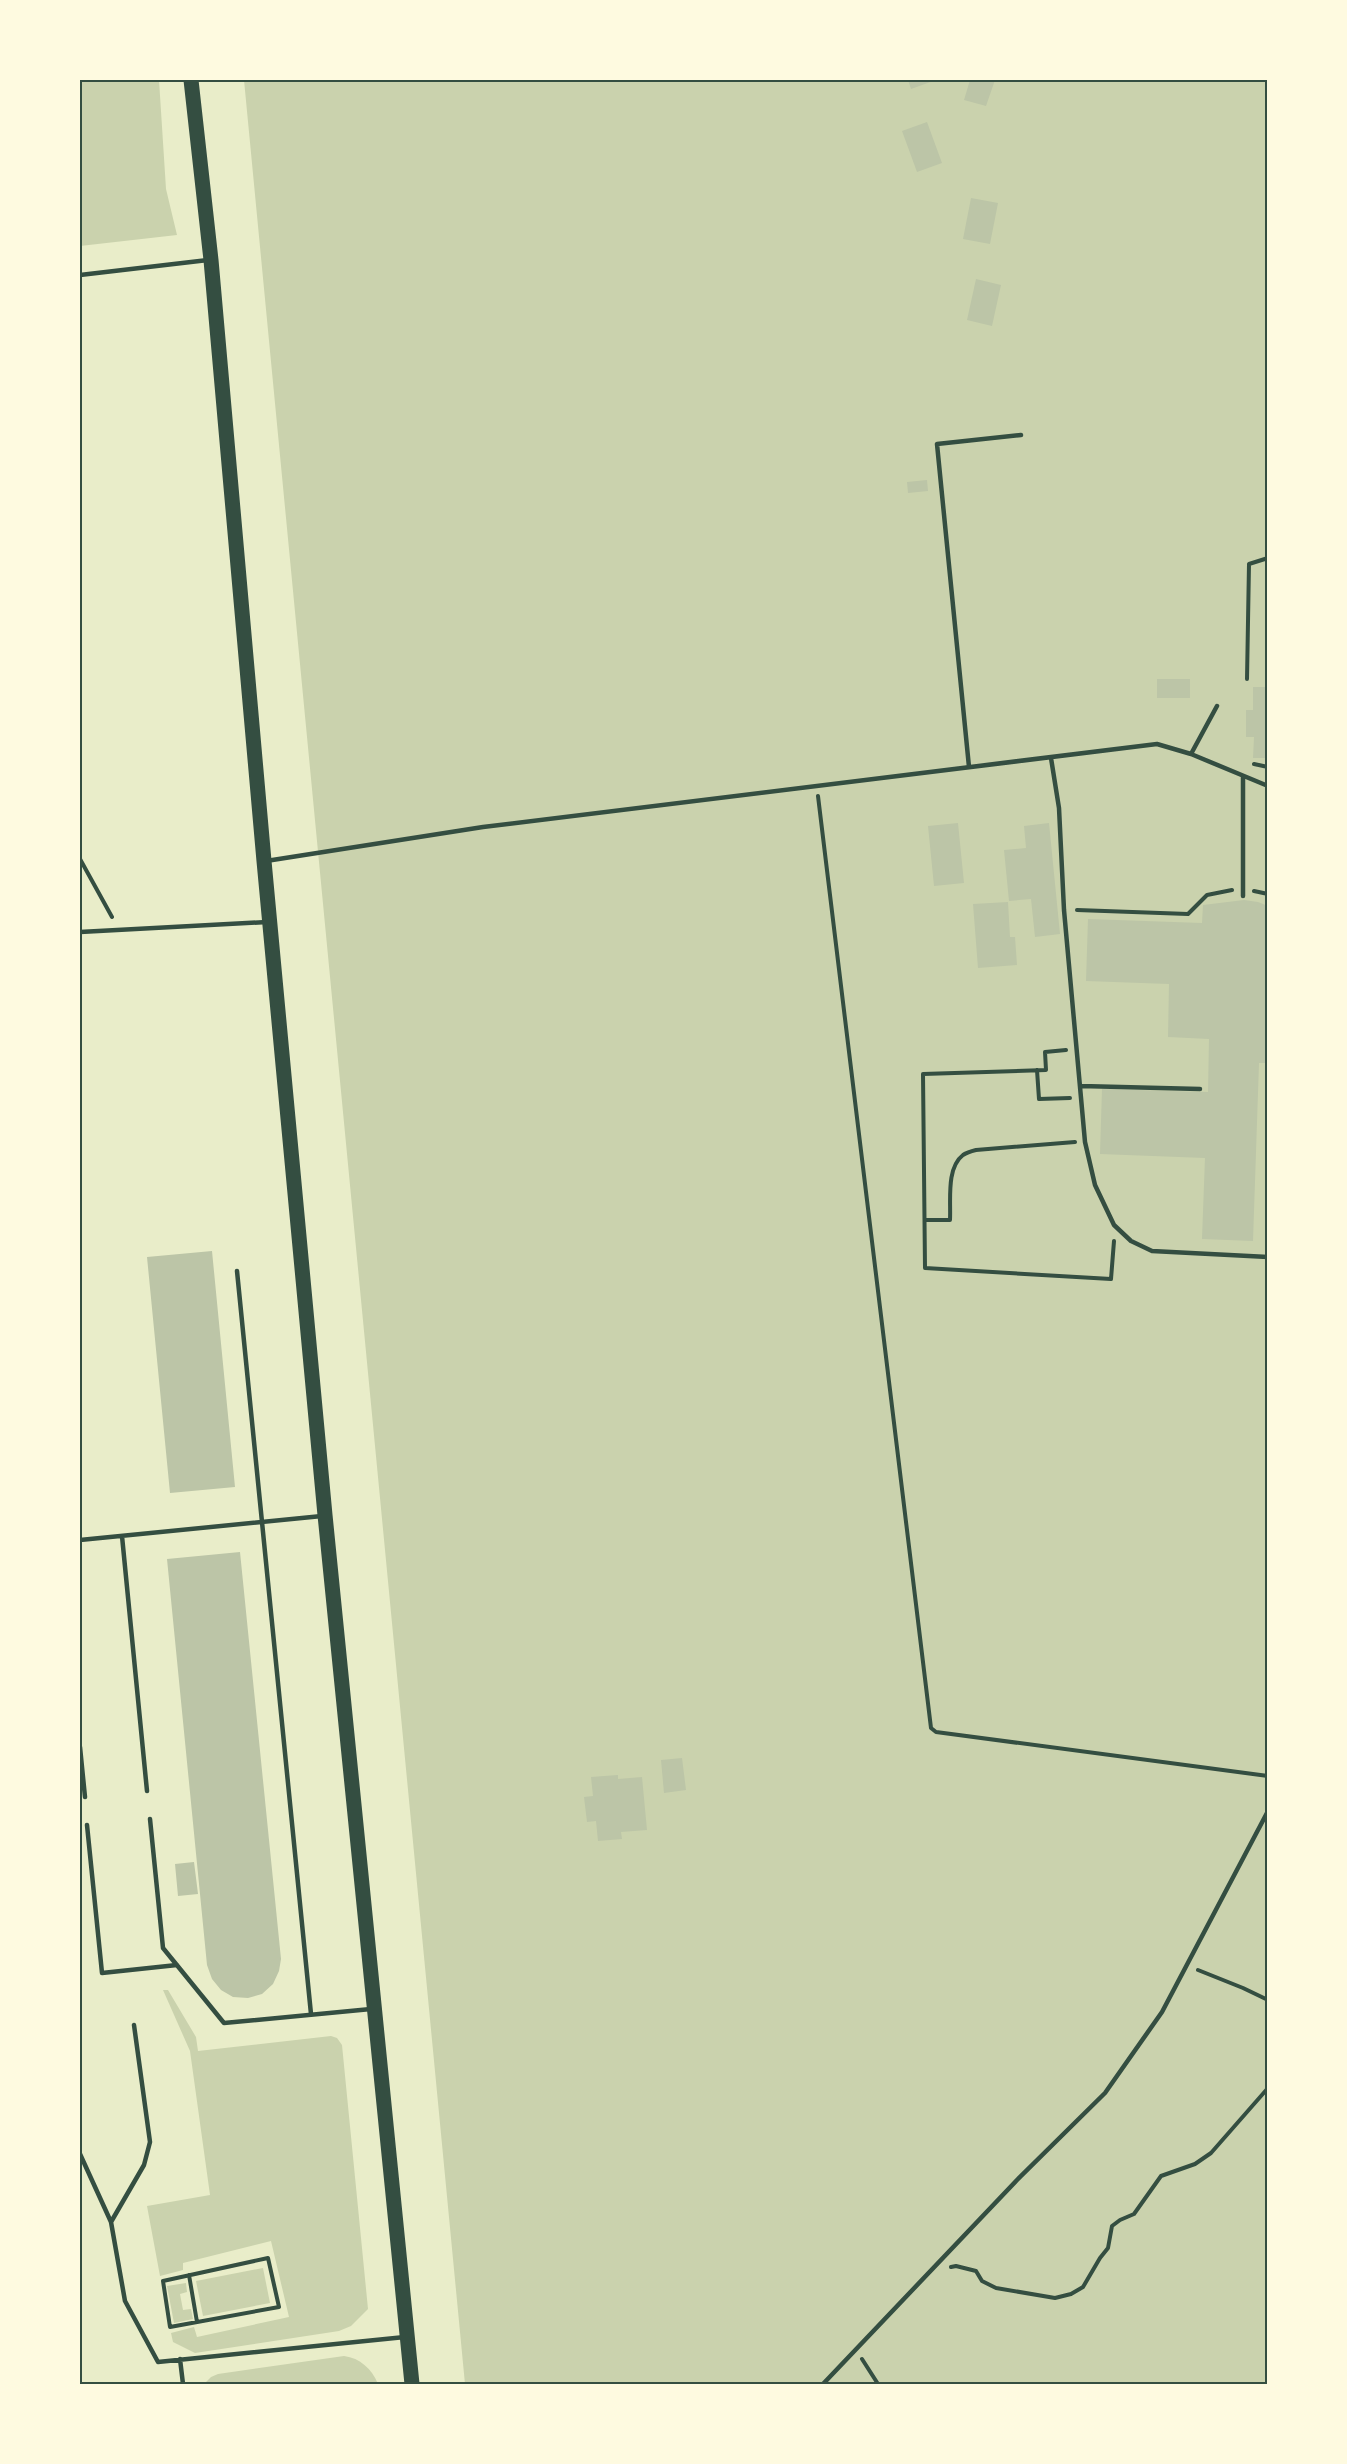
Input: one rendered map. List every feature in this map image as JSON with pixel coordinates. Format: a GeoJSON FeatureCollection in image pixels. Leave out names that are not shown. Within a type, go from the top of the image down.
{"type":"FeatureCollection","features":[{"type":"Feature","properties":{"kind":"main road"},"geometry":{"type":"LineString","coordinates":[[191,80],[211,260],[325,1515],[412,2385]]}},
{"type":"Feature","properties":{"kind":"lane"},"geometry":{"type":"LineString","coordinates":[[80,275],[211,260]]}},
{"type":"Feature","properties":{"kind":"lane"},"geometry":{"type":"LineString","coordinates":[[969,767],[937,444],[1022,435]]}},
{"type":"Feature","properties":{"kind":"lane"},"geometry":{"type":"LineString","coordinates":[[1191,754],[1217,706]]}},
{"type":"Feature","properties":{"kind":"lane"},"geometry":{"type":"LineString","coordinates":[[264,861],[483,826],[1157,744],[1191,754],[1268,786]]}},
{"type":"Feature","properties":{"kind":"lane"},"geometry":{"type":"LineString","coordinates":[[1051,758],[1059,808],[1064,910],[1085,1142],[1095,1185],[1114,1225],[1131,1240],[1152,1251],[1268,1257]]}},
{"type":"Feature","properties":{"kind":"lane"},"geometry":{"type":"LineString","coordinates":[[1243,777],[1243,893]]}},
{"type":"Feature","properties":{"kind":"lane"},"geometry":{"type":"LineString","coordinates":[[80,932],[270,922]]}},
{"type":"Feature","properties":{"kind":"lane"},"geometry":{"type":"LineString","coordinates":[[1081,1086],[1200,1089]]}},
{"type":"Feature","properties":{"kind":"lane"},"geometry":{"type":"LineString","coordinates":[[237,1271],[311,2014]]}},
{"type":"Feature","properties":{"kind":"lane"},"geometry":{"type":"LineString","coordinates":[[80,1540],[325,1515]]}},
{"type":"Feature","properties":{"kind":"lane"},"geometry":{"type":"LineString","coordinates":[[122,1536],[147,1791]]}},
{"type":"Feature","properties":{"kind":"lane"},"geometry":{"type":"LineString","coordinates":[[80,1747],[85,1797]]}},
{"type":"Feature","properties":{"kind":"lane"},"geometry":{"type":"LineString","coordinates":[[823,2385],[926,2274],[1105,2093],[1162,2012],[1268,1811]]}},
{"type":"Feature","properties":{"kind":"lane"},"geometry":{"type":"LineString","coordinates":[[150,1819],[163,1948],[224,2023],[374,2008]]}},
{"type":"Feature","properties":{"kind":"lane"},"geometry":{"type":"LineString","coordinates":[[87,1825],[102,1973],[177,1965]]}},
{"type":"Feature","properties":{"kind":"lane"},"geometry":{"type":"LineString","coordinates":[[111,2222],[144,2165],[150,2142],[134,2025]]}},
{"type":"Feature","properties":{"kind":"lane"},"geometry":{"type":"LineString","coordinates":[[80,2154],[111,2222],[125,2301],[158,2362],[407,2337]]}},
{"type":"Feature","properties":{"kind":"lane"},"geometry":{"type":"LineString","coordinates":[[180,2360],[183,2385]]}},
{"type":"Feature","properties":{"kind":"path"},"geometry":{"type":"LineString","coordinates":[[1247,679],[1249,564],[1268,558]]}},
{"type":"Feature","properties":{"kind":"path"},"geometry":{"type":"LineString","coordinates":[[1250,763],[1268,767]]}},
{"type":"Feature","properties":{"kind":"path"},"geometry":{"type":"LineString","coordinates":[[817,786],[931,1728],[936,1732],[1268,1776]]}},
{"type":"Feature","properties":{"kind":"path"},"geometry":{"type":"LineString","coordinates":[[80,859],[120,930]]}},
{"type":"Feature","properties":{"kind":"path"},"geometry":{"type":"LineString","coordinates":[[1064,910],[1188,914],[1207,895],[1225,890],[1268,894]]}},
{"type":"Feature","properties":{"kind":"path"},"geometry":{"type":"LineString","coordinates":[[1078,1050],[1046,1052],[1046,1070],[923,1074],[926,1268],[1111,1279],[1114,1225]]}},
{"type":"Feature","properties":{"kind":"path"},"geometry":{"type":"LineString","coordinates":[[1037,1070],[1039,1099],[1082,1097]]}},
{"type":"Feature","properties":{"kind":"path"},"geometry":{"type":"LineString","coordinates":[[925,1220],[950,1220],[951,1179],[954,1168],[963,1155],[976,1150],[1085,1142]]}},
{"type":"Feature","properties":{"kind":"path"},"geometry":{"type":"LineString","coordinates":[[1186,1965],[1268,2000]]}},
{"type":"Feature","properties":{"kind":"path"},"geometry":{"type":"LineString","coordinates":[[926,2274],[956,2266],[976,2271],[982,2281],[996,2288],[1055,2298],[1083,2287],[1108,2248],[1113,2226],[1134,2214],[1161,2176],[1195,2164],[1210,2153],[1268,2088]]}},
{"type":"Feature","properties":{"kind":"path"},"geometry":{"type":"LineString","coordinates":[[268,2258],[279,2307],[198,2322],[170,2327],[163,2282],[268,2258]]}},
{"type":"Feature","properties":{"kind":"path"},"geometry":{"type":"LineString","coordinates":[[189,2275],[198,2322]]}},
{"type":"Feature","properties":{"kind":"path"},"geometry":{"type":"LineString","coordinates":[[855,2348],[878,2385]]}},
{"type":"Feature","properties":{"kind":"green space"},"geometry":{"type":"Polygon","coordinates":[[[80,80],[159,80],[166,189],[177,235],[80,246],[80,80]]]}},
{"type":"Feature","properties":{"kind":"green space"},"geometry":{"type":"Polygon","coordinates":[[[244,80],[1267,80],[1267,2384],[465,2384],[244,80]]]}},
{"type":"Feature","properties":{"kind":"green space"},"geometry":{"type":"Polygon","coordinates":[[[163,1990],[168,1990],[196,2037],[198,2051],[331,2036],[337,2038],[342,2045],[368,2309],[351,2326],[339,2331],[195,2353],[173,2342],[171,2333],[194,2327],[197,2337],[289,2317],[271,2241],[183,2263],[183,2270],[160,2276],[147,2206],[210,2195],[190,2051],[163,1990]]]}},
{"type":"Feature","properties":{"kind":"green space"},"geometry":{"type":"Polygon","coordinates":[[[263,2268],[270,2303],[203,2316],[196,2281],[263,2268]]]}},
{"type":"Feature","properties":{"kind":"green space"},"geometry":{"type":"Polygon","coordinates":[[[186,2283],[187,2292],[180,2294],[183,2310],[191,2309],[193,2319],[174,2323],[167,2286],[186,2283]]]}},
{"type":"Feature","properties":{"kind":"green space"},"geometry":{"type":"Polygon","coordinates":[[[344,2356],[365,2365],[378,2384],[204,2384],[218,2374],[344,2356]]]}},
{"type":"Feature","properties":{"kind":"building"},"geometry":{"type":"Polygon","coordinates":[[[908,80],[936,80],[911,89],[908,80]]]}},
{"type":"Feature","properties":{"kind":"building"},"geometry":{"type":"Polygon","coordinates":[[[970,80],[995,80],[986,106],[964,100],[970,80]]]}},
{"type":"Feature","properties":{"kind":"building"},"geometry":{"type":"Polygon","coordinates":[[[927,122],[942,163],[917,172],[902,131],[927,122]]]}},
{"type":"Feature","properties":{"kind":"building"},"geometry":{"type":"Polygon","coordinates":[[[971,198],[998,203],[990,244],[963,239],[971,198]]]}},
{"type":"Feature","properties":{"kind":"building"},"geometry":{"type":"Polygon","coordinates":[[[976,279],[1001,285],[992,326],[967,320],[976,279]]]}},
{"type":"Feature","properties":{"kind":"building"},"geometry":{"type":"Polygon","coordinates":[[[927,480],[928,491],[908,493],[907,482],[927,480]]]}},
{"type":"Feature","properties":{"kind":"building"},"geometry":{"type":"Polygon","coordinates":[[[1157,679],[1190,679],[1190,698],[1157,698],[1157,679]]]}},
{"type":"Feature","properties":{"kind":"building"},"geometry":{"type":"Polygon","coordinates":[[[1253,687],[1268,687],[1268,758],[1253,758],[1254,737],[1246,737],[1246,710],[1253,710],[1253,687]]]}},
{"type":"Feature","properties":{"kind":"building"},"geometry":{"type":"Polygon","coordinates":[[[958,823],[964,883],[934,886],[928,826],[958,823]]]}},
{"type":"Feature","properties":{"kind":"building"},"geometry":{"type":"Polygon","coordinates":[[[1049,823],[1060,934],[1035,937],[1031,899],[1009,901],[1004,850],[1026,848],[1024,826],[1049,823]]]}},
{"type":"Feature","properties":{"kind":"building"},"geometry":{"type":"Polygon","coordinates":[[[1244,900],[1268,906],[1268,1063],[1259,1063],[1253,1241],[1202,1239],[1205,1158],[1100,1154],[1102,1089],[1208,1092],[1209,1039],[1168,1037],[1169,984],[1086,981],[1088,919],[1202,923],[1203,905],[1244,900]]]}},
{"type":"Feature","properties":{"kind":"building"},"geometry":{"type":"Polygon","coordinates":[[[1008,902],[1010,937],[1015,937],[1017,965],[978,968],[973,904],[1008,902]]]}},
{"type":"Feature","properties":{"kind":"building"},"geometry":{"type":"Polygon","coordinates":[[[212,1251],[235,1487],[170,1493],[147,1257],[212,1251]]]}},
{"type":"Feature","properties":{"kind":"building"},"geometry":{"type":"Polygon","coordinates":[[[240,1552],[281,1959],[273,1984],[262,1994],[248,1998],[233,1997],[221,1990],[212,1979],[207,1965],[167,1559],[240,1552]]]}},
{"type":"Feature","properties":{"kind":"building"},"geometry":{"type":"Polygon","coordinates":[[[682,1758],[686,1790],[664,1793],[661,1760],[682,1758]]]}},
{"type":"Feature","properties":{"kind":"building"},"geometry":{"type":"Polygon","coordinates":[[[618,1775],[618,1779],[642,1777],[647,1830],[621,1832],[622,1839],[598,1841],[596,1821],[587,1822],[584,1797],[593,1796],[591,1777],[618,1775]]]}},
{"type":"Feature","properties":{"kind":"building"},"geometry":{"type":"Polygon","coordinates":[[[194,1862],[198,1894],[178,1896],[175,1864],[194,1862]]]}}]}
